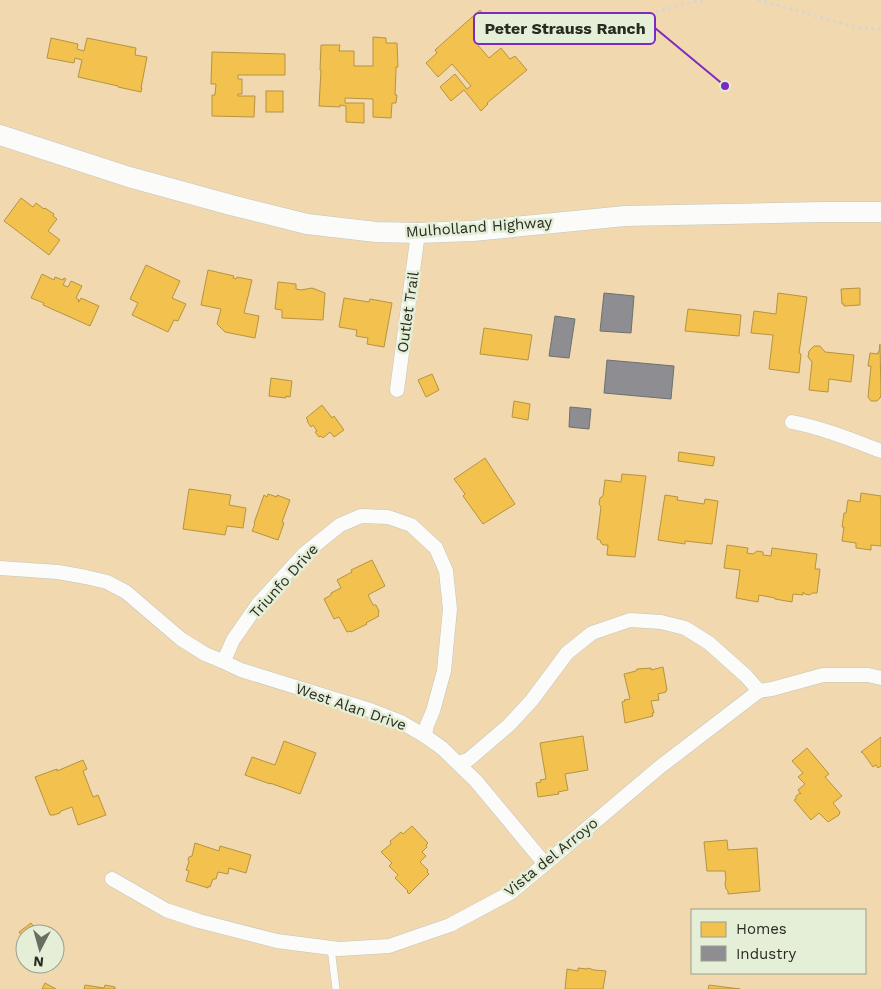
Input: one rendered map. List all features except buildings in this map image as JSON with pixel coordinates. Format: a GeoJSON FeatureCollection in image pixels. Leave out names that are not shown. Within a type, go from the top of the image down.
{"type":"FeatureCollection","features":[{"type":"Feature","properties":{"kind":"main road","name":"Mulholland Highway"},"geometry":{"type":"LineString","coordinates":[[0,135],[129,176],[231,205],[307,224],[376,232],[473,231],[625,216],[881,212]]}},
{"type":"Feature","properties":{"kind":"street","name":"Outlet Trail"},"geometry":{"type":"LineString","coordinates":[[397,390],[418,233]]}},
{"type":"Feature","properties":{"kind":"street"},"geometry":{"type":"LineString","coordinates":[[792,422],[826,430],[881,451]]}},
{"type":"Feature","properties":{"kind":"street","name":"Triunfo Drive"},"geometry":{"type":"LineString","coordinates":[[222,661],[233,640],[258,604],[304,554],[340,525],[362,516],[388,517],[411,525],[436,548],[446,571],[450,609],[444,671],[424,736]]}},
{"type":"Feature","properties":{"kind":"street"},"geometry":{"type":"LineString","coordinates":[[0,568],[58,572],[107,582],[126,592],[181,638],[205,654],[222,661]]}},
{"type":"Feature","properties":{"kind":"street"},"geometry":{"type":"LineString","coordinates":[[458,763],[468,760],[509,725],[532,700],[567,653],[592,633],[630,620],[661,622],[685,628],[709,643],[760,691],[823,675],[868,675],[881,678]]}},
{"type":"Feature","properties":{"kind":"street","name":"West Alan Drive"},"geometry":{"type":"LineString","coordinates":[[222,661],[241,670],[370,710],[401,722],[424,736],[442,748],[476,781],[545,864]]}},
{"type":"Feature","properties":{"kind":"street","name":"Vista del Arroyo"},"geometry":{"type":"LineString","coordinates":[[112,879],[166,910],[199,921],[277,941],[339,949],[389,946],[450,925],[510,893],[661,766],[760,691]]}},
{"type":"Feature","properties":{"kind":"lane"},"geometry":{"type":"LineString","coordinates":[[331,948],[336,989]]}},
{"type":"Feature","properties":{"kind":"path"},"geometry":{"type":"LineString","coordinates":[[656,12],[705,0]]}},
{"type":"Feature","properties":{"kind":"path"},"geometry":{"type":"LineString","coordinates":[[758,0],[856,27],[881,29]]}},
{"type":"Feature","properties":{"kind":"shaded area"},"geometry":{"type":"Polygon","coordinates":[[[0,0],[881,0],[881,989],[0,989],[0,0]]]}},
{"type":"Feature","properties":{"kind":"place","name":"Peter Strauss Ranch"},"geometry":{"type":"Point","coordinates":[725,86]}}]}
